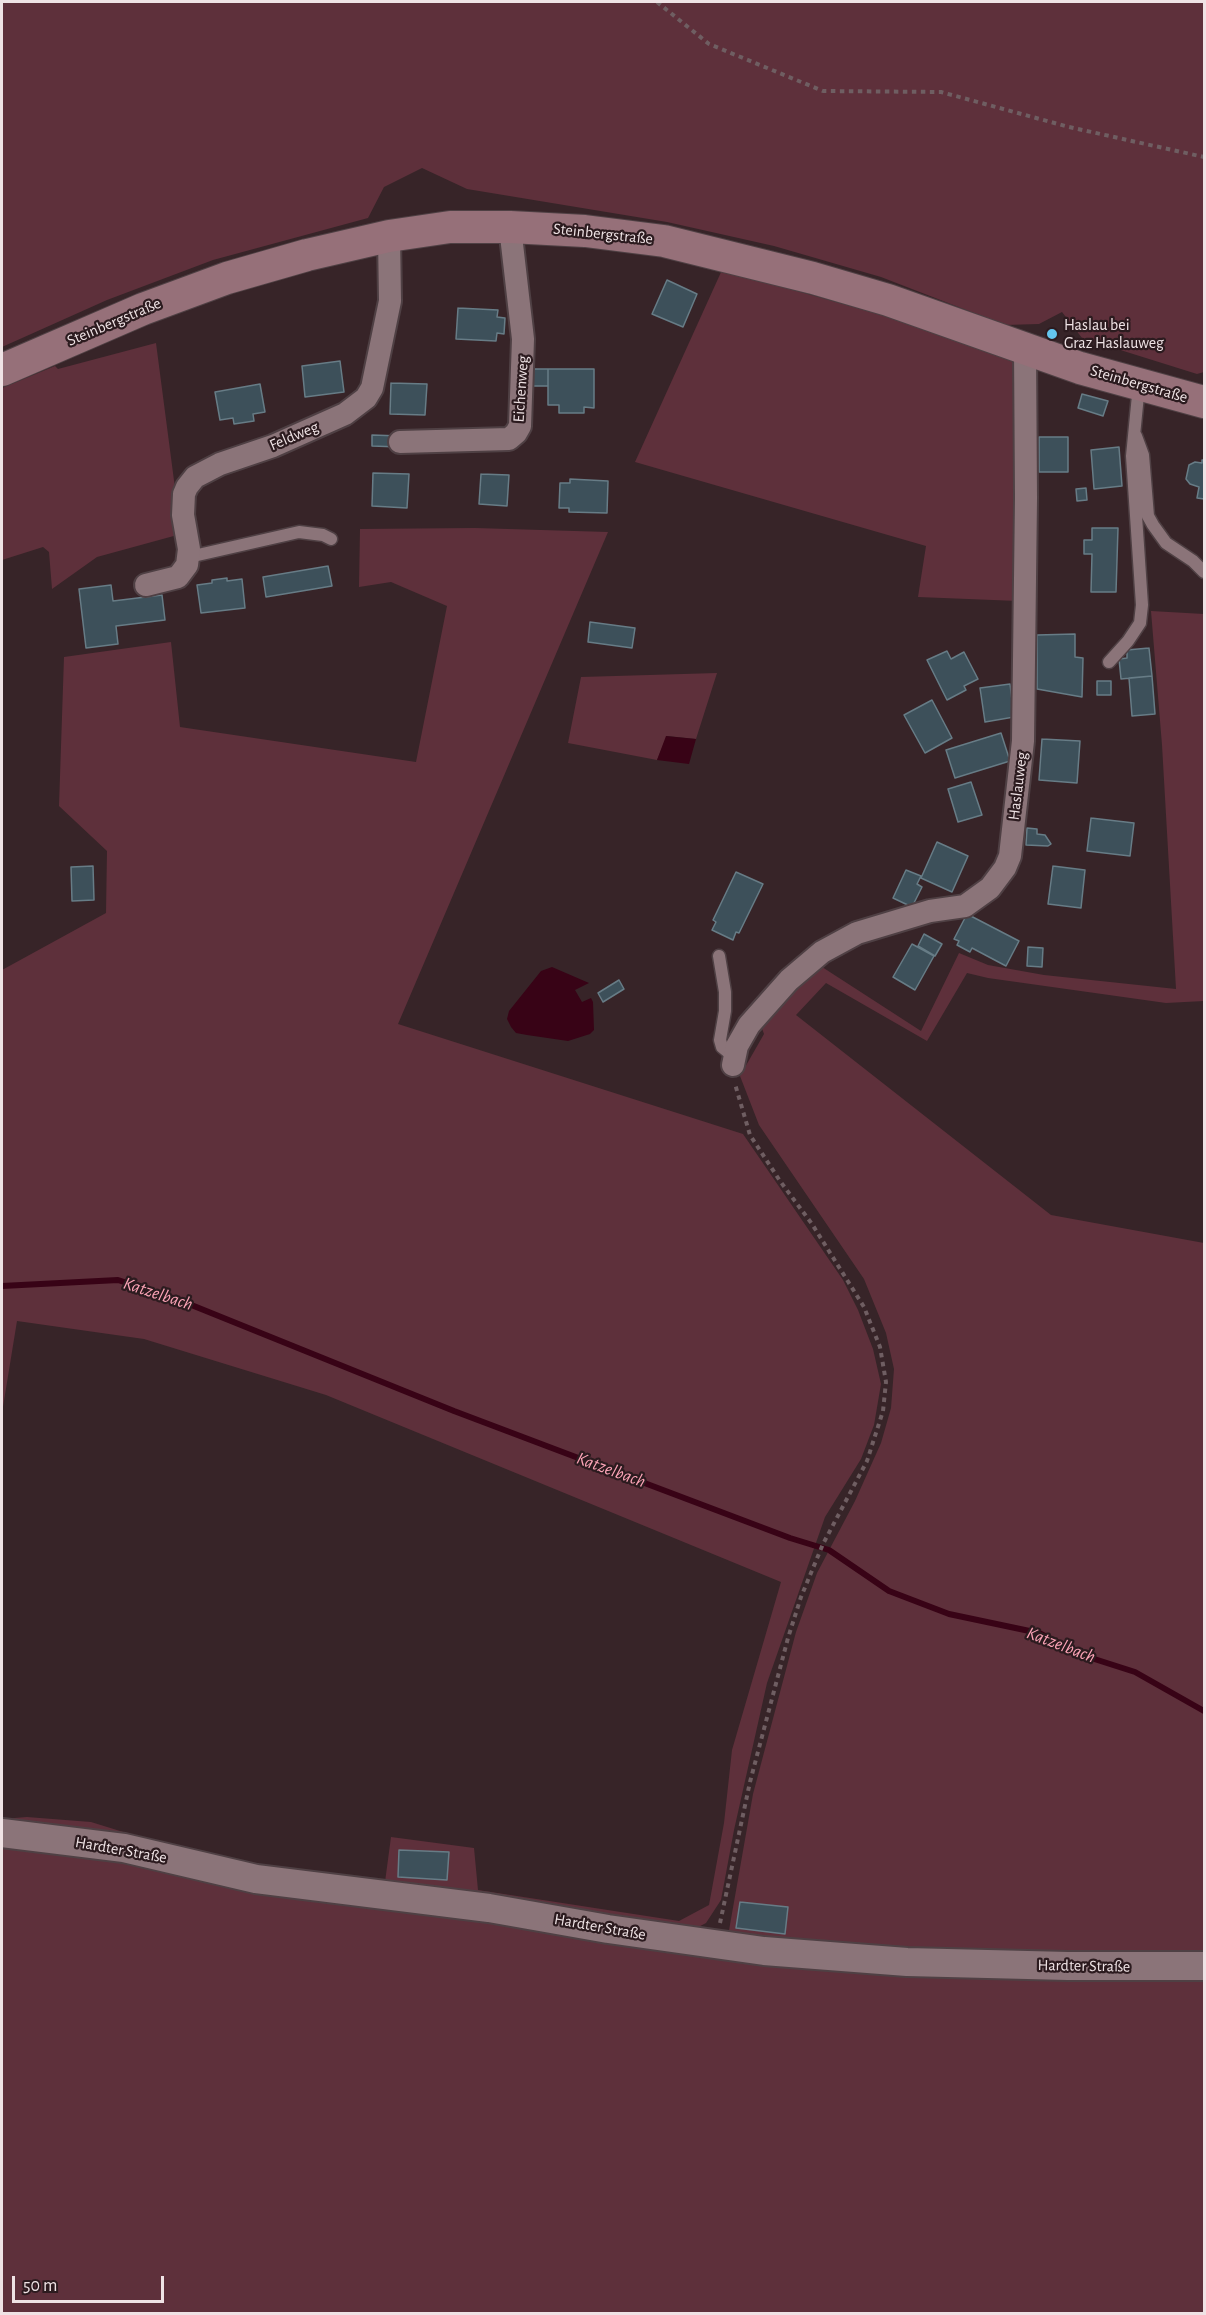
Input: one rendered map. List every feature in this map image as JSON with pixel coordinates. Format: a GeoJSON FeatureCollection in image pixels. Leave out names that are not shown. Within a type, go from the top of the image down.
{"type":"FeatureCollection","features":[{"type":"Feature","properties":{"kind":"main road","name":"Steinbergstraße"},"geometry":{"type":"LineString","coordinates":[[2,370],[143,309],[227,278],[307,255],[389,236],[450,227],[510,226],[585,231],[664,241],[813,278],[888,300],[1080,368],[1204,402]]}},
{"type":"Feature","properties":{"kind":"street","name":"Eichenweg"},"geometry":{"type":"LineString","coordinates":[[400,442],[509,439],[516,434],[520,426],[524,339],[510,226]]}},
{"type":"Feature","properties":{"kind":"street","name":"Feldweg"},"geometry":{"type":"LineString","coordinates":[[189,557],[183,515],[184,494],[186,487],[195,477],[220,464],[273,446],[345,414],[366,398],[372,388],[390,302],[389,236]]}},
{"type":"Feature","properties":{"kind":"street","name":"Haslauweg"},"geometry":{"type":"LineString","coordinates":[[733,1060],[737,1046],[749,1025],[789,980],[822,952],[856,933],[930,911],[965,906],[990,888],[1005,868],[1010,855],[1023,741],[1025,348]]}},
{"type":"Feature","properties":{"kind":"street"},"geometry":{"type":"LineString","coordinates":[[146,585],[178,577],[184,572],[189,557]]}},
{"type":"Feature","properties":{"kind":"street","name":"Hardter Straße"},"geometry":{"type":"LineString","coordinates":[[2,1833],[124,1848],[256,1879],[489,1908],[608,1929],[764,1951],[907,1962],[1068,1966],[1204,1966]]}},
{"type":"Feature","properties":{"kind":"lane"},"geometry":{"type":"LineString","coordinates":[[1108,662],[1128,641],[1140,623],[1142,605],[1132,456],[1139,384]]}},
{"type":"Feature","properties":{"kind":"lane"},"geometry":{"type":"LineString","coordinates":[[1134,433],[1143,455],[1148,516],[1166,543],[1193,561],[1204,572]]}},
{"type":"Feature","properties":{"kind":"lane"},"geometry":{"type":"LineString","coordinates":[[189,557],[299,532],[323,535],[331,539]]}},
{"type":"Feature","properties":{"kind":"lane"},"geometry":{"type":"LineString","coordinates":[[719,956],[726,992],[720,1040],[722,1047],[733,1060]]}},
{"type":"Feature","properties":{"kind":"path"},"geometry":{"type":"LineString","coordinates":[[657,2],[709,44],[823,91],[941,92],[1069,127],[1204,157]]}},
{"type":"Feature","properties":{"kind":"path"},"geometry":{"type":"LineString","coordinates":[[715,1945],[734,1866],[750,1782],[788,1638],[801,1597],[823,1544],[867,1461],[883,1411],[886,1383],[880,1347],[864,1307],[835,1258],[750,1135],[736,1090],[733,1060]]}},
{"type":"Feature","properties":{"kind":"shaded area"},"geometry":{"type":"Polygon","coordinates":[[[2,2],[1204,2],[1204,372],[1197,374],[1082,338],[1062,312],[1039,324],[1005,325],[881,277],[774,246],[667,222],[467,189],[422,168],[384,187],[368,218],[213,260],[107,300],[2,347],[2,2]]]}},
{"type":"Feature","properties":{"kind":"shaded area"},"geometry":{"type":"Polygon","coordinates":[[[722,270],[879,314],[1015,361],[1018,601],[918,597],[926,546],[635,462],[722,270]]]}},
{"type":"Feature","properties":{"kind":"shaded area"},"geometry":{"type":"Polygon","coordinates":[[[156,343],[181,534],[97,557],[52,589],[49,552],[43,547],[2,560],[2,388],[55,366],[58,369],[156,343]]]}},
{"type":"Feature","properties":{"kind":"shaded area"},"geometry":{"type":"Polygon","coordinates":[[[475,528],[608,532],[398,1024],[743,1134],[843,1280],[873,1349],[881,1384],[874,1425],[861,1459],[825,1517],[767,1683],[721,1900],[706,1923],[687,1933],[452,1895],[284,1881],[216,1867],[118,1842],[38,1831],[2,1830],[2,1819],[27,1817],[91,1822],[230,1865],[320,1878],[385,1882],[391,1837],[474,1848],[478,1890],[679,1921],[709,1905],[724,1823],[732,1750],[781,1582],[326,1395],[144,1339],[17,1321],[2,1413],[2,970],[106,913],[107,851],[59,806],[64,657],[171,642],[180,727],[416,762],[447,606],[391,582],[359,587],[360,529],[475,528]]]}},
{"type":"Feature","properties":{"kind":"shaded area"},"geometry":{"type":"Polygon","coordinates":[[[1151,611],[1204,614],[1204,1001],[1166,1003],[988,978],[967,973],[927,1041],[826,983],[796,1015],[1051,1215],[1204,1243],[1204,1956],[899,1954],[728,1936],[753,1794],[796,1632],[817,1573],[855,1501],[881,1443],[891,1408],[894,1369],[886,1333],[864,1279],[759,1125],[740,1076],[764,1034],[759,1020],[819,965],[921,1031],[959,953],[988,965],[1044,975],[1176,989],[1162,745],[1151,611]]]}},
{"type":"Feature","properties":{"kind":"shaded area"},"geometry":{"type":"Polygon","coordinates":[[[717,673],[696,739],[667,736],[657,760],[568,743],[581,677],[717,673]]]}},
{"type":"Feature","properties":{"kind":"shaded area"},"geometry":{"type":"Polygon","coordinates":[[[666,736],[696,739],[689,764],[657,760],[666,736]]]}},
{"type":"Feature","properties":{"kind":"shaded area"},"geometry":{"type":"Polygon","coordinates":[[[552,967],[589,983],[575,990],[582,1002],[591,998],[593,1002],[594,1030],[590,1034],[568,1041],[516,1033],[511,1027],[507,1019],[509,1011],[541,971],[552,967]]]}},
{"type":"Feature","properties":{"kind":"shaded area"},"geometry":{"type":"Polygon","coordinates":[[[2,1846],[82,1854],[457,1912],[1204,1974],[1204,2313],[2,2314],[2,1846]]]}},
{"type":"Feature","properties":{"kind":"building"},"geometry":{"type":"Polygon","coordinates":[[[667,280],[697,294],[683,327],[652,314],[667,280]]]}},
{"type":"Feature","properties":{"kind":"building"},"geometry":{"type":"Polygon","coordinates":[[[458,308],[498,310],[497,317],[505,318],[504,334],[497,333],[496,341],[456,339],[458,308]]]}},
{"type":"Feature","properties":{"kind":"building"},"geometry":{"type":"Polygon","coordinates":[[[340,361],[344,392],[305,397],[302,366],[340,361]]]}},
{"type":"Feature","properties":{"kind":"building"},"geometry":{"type":"Polygon","coordinates":[[[533,369],[548,369],[548,386],[532,386],[533,369]]]}},
{"type":"Feature","properties":{"kind":"building"},"geometry":{"type":"Polygon","coordinates":[[[548,369],[594,369],[594,408],[584,407],[584,413],[559,413],[559,405],[548,405],[548,369]]]}},
{"type":"Feature","properties":{"kind":"building"},"geometry":{"type":"Polygon","coordinates":[[[391,383],[427,384],[425,415],[390,414],[391,383]]]}},
{"type":"Feature","properties":{"kind":"building"},"geometry":{"type":"Polygon","coordinates":[[[260,384],[265,412],[253,414],[254,421],[234,424],[233,418],[220,420],[215,392],[260,384]]]}},
{"type":"Feature","properties":{"kind":"building"},"geometry":{"type":"Polygon","coordinates":[[[1082,394],[1108,401],[1103,416],[1078,408],[1082,394]]]}},
{"type":"Feature","properties":{"kind":"building"},"geometry":{"type":"Polygon","coordinates":[[[372,435],[400,436],[399,447],[372,446],[372,435]]]}},
{"type":"Feature","properties":{"kind":"building"},"geometry":{"type":"Polygon","coordinates":[[[1039,437],[1068,437],[1068,472],[1039,472],[1039,437]]]}},
{"type":"Feature","properties":{"kind":"building"},"geometry":{"type":"Polygon","coordinates":[[[1119,447],[1122,486],[1094,489],[1091,450],[1119,447]]]}},
{"type":"Feature","properties":{"kind":"building"},"geometry":{"type":"Polygon","coordinates":[[[1204,460],[1204,499],[1197,498],[1199,487],[1190,484],[1186,479],[1189,465],[1195,462],[1202,463],[1204,460]]]}},
{"type":"Feature","properties":{"kind":"building"},"geometry":{"type":"Polygon","coordinates":[[[373,473],[409,474],[407,508],[372,506],[373,473]]]}},
{"type":"Feature","properties":{"kind":"building"},"geometry":{"type":"Polygon","coordinates":[[[481,474],[509,475],[507,506],[479,504],[481,474]]]}},
{"type":"Feature","properties":{"kind":"building"},"geometry":{"type":"Polygon","coordinates":[[[570,479],[608,481],[607,513],[569,512],[569,508],[559,508],[560,483],[570,483],[570,479]]]}},
{"type":"Feature","properties":{"kind":"building"},"geometry":{"type":"Polygon","coordinates":[[[1086,488],[1087,500],[1077,501],[1076,489],[1086,488]]]}},
{"type":"Feature","properties":{"kind":"building"},"geometry":{"type":"Polygon","coordinates":[[[1092,528],[1118,528],[1116,592],[1091,592],[1092,554],[1084,554],[1084,540],[1092,540],[1092,528]]]}},
{"type":"Feature","properties":{"kind":"building"},"geometry":{"type":"Polygon","coordinates":[[[328,566],[332,586],[266,597],[263,577],[328,566]]]}},
{"type":"Feature","properties":{"kind":"building"},"geometry":{"type":"Polygon","coordinates":[[[227,578],[227,581],[242,579],[245,608],[201,613],[197,585],[227,578]]]}},
{"type":"Feature","properties":{"kind":"building"},"geometry":{"type":"Polygon","coordinates":[[[111,585],[113,601],[162,595],[165,620],[116,626],[118,644],[86,648],[79,589],[111,585]]]}},
{"type":"Feature","properties":{"kind":"building"},"geometry":{"type":"Polygon","coordinates":[[[590,622],[635,628],[632,648],[588,642],[590,622]]]}},
{"type":"Feature","properties":{"kind":"building"},"geometry":{"type":"Polygon","coordinates":[[[1075,634],[1075,657],[1083,658],[1082,697],[1037,689],[1037,635],[1075,634]]]}},
{"type":"Feature","properties":{"kind":"building"},"geometry":{"type":"Polygon","coordinates":[[[1149,648],[1152,676],[1121,679],[1119,659],[1127,658],[1127,650],[1149,648]]]}},
{"type":"Feature","properties":{"kind":"building"},"geometry":{"type":"Polygon","coordinates":[[[947,651],[951,659],[964,652],[978,679],[964,686],[966,690],[947,700],[927,660],[947,651]]]}},
{"type":"Feature","properties":{"kind":"building"},"geometry":{"type":"Polygon","coordinates":[[[1152,676],[1155,714],[1132,716],[1129,678],[1152,676]]]}},
{"type":"Feature","properties":{"kind":"building"},"geometry":{"type":"Polygon","coordinates":[[[1097,681],[1111,681],[1111,695],[1097,695],[1097,681]]]}},
{"type":"Feature","properties":{"kind":"building"},"geometry":{"type":"Polygon","coordinates":[[[1010,684],[1014,717],[985,722],[980,688],[1010,684]]]}},
{"type":"Feature","properties":{"kind":"building"},"geometry":{"type":"Polygon","coordinates":[[[932,700],[952,738],[925,753],[904,715],[932,700]]]}},
{"type":"Feature","properties":{"kind":"building"},"geometry":{"type":"Polygon","coordinates":[[[1001,733],[1010,761],[955,778],[946,750],[1001,733]]]}},
{"type":"Feature","properties":{"kind":"building"},"geometry":{"type":"Polygon","coordinates":[[[1042,739],[1080,741],[1077,783],[1039,780],[1042,739]]]}},
{"type":"Feature","properties":{"kind":"building"},"geometry":{"type":"Polygon","coordinates":[[[971,782],[982,815],[958,822],[948,789],[971,782]]]}},
{"type":"Feature","properties":{"kind":"building"},"geometry":{"type":"Polygon","coordinates":[[[1091,818],[1134,823],[1130,856],[1087,851],[1091,818]]]}},
{"type":"Feature","properties":{"kind":"building"},"geometry":{"type":"Polygon","coordinates":[[[1027,828],[1037,829],[1037,834],[1045,835],[1051,844],[1048,846],[1026,845],[1027,828]]]}},
{"type":"Feature","properties":{"kind":"building"},"geometry":{"type":"Polygon","coordinates":[[[937,842],[968,856],[952,892],[921,878],[937,842]]]}},
{"type":"Feature","properties":{"kind":"building"},"geometry":{"type":"Polygon","coordinates":[[[93,866],[94,900],[72,901],[71,867],[93,866]]]}},
{"type":"Feature","properties":{"kind":"building"},"geometry":{"type":"Polygon","coordinates":[[[1053,866],[1085,870],[1081,908],[1048,904],[1053,866]]]}},
{"type":"Feature","properties":{"kind":"building"},"geometry":{"type":"Polygon","coordinates":[[[906,870],[921,876],[917,884],[922,887],[912,907],[893,898],[906,870]]]}},
{"type":"Feature","properties":{"kind":"building"},"geometry":{"type":"Polygon","coordinates":[[[736,872],[763,884],[739,933],[736,932],[733,940],[712,930],[716,922],[713,920],[736,872]]]}},
{"type":"Feature","properties":{"kind":"building"},"geometry":{"type":"Polygon","coordinates":[[[967,914],[1019,941],[1006,966],[972,948],[970,952],[957,945],[959,941],[954,939],[967,914]]]}},
{"type":"Feature","properties":{"kind":"building"},"geometry":{"type":"Polygon","coordinates":[[[924,934],[942,944],[935,956],[918,946],[924,934]]]}},
{"type":"Feature","properties":{"kind":"building"},"geometry":{"type":"Polygon","coordinates":[[[912,944],[934,956],[915,990],[893,977],[912,944]]]}},
{"type":"Feature","properties":{"kind":"building"},"geometry":{"type":"Polygon","coordinates":[[[1028,947],[1043,948],[1042,967],[1027,966],[1028,947]]]}},
{"type":"Feature","properties":{"kind":"building"},"geometry":{"type":"Polygon","coordinates":[[[619,980],[624,989],[603,1002],[598,993],[619,980]]]}},
{"type":"Feature","properties":{"kind":"building"},"geometry":{"type":"Polygon","coordinates":[[[399,1850],[449,1852],[447,1880],[398,1877],[399,1850]]]}},
{"type":"Feature","properties":{"kind":"building"},"geometry":{"type":"Polygon","coordinates":[[[740,1902],[788,1907],[785,1934],[736,1928],[740,1902]]]}},
{"type":"Feature","properties":{"kind":"waterway","name":"Katzelbach"},"geometry":{"type":"LineString","coordinates":[[2,1286],[118,1280],[179,1300],[454,1411],[790,1538],[829,1550],[889,1591],[949,1614],[1039,1633],[1085,1656],[1135,1672],[1204,1711]]}},
{"type":"Feature","properties":{"kind":"place","name":"Haslau bei Graz Haslauweg"},"geometry":{"type":"Point","coordinates":[1052,334]}}]}
